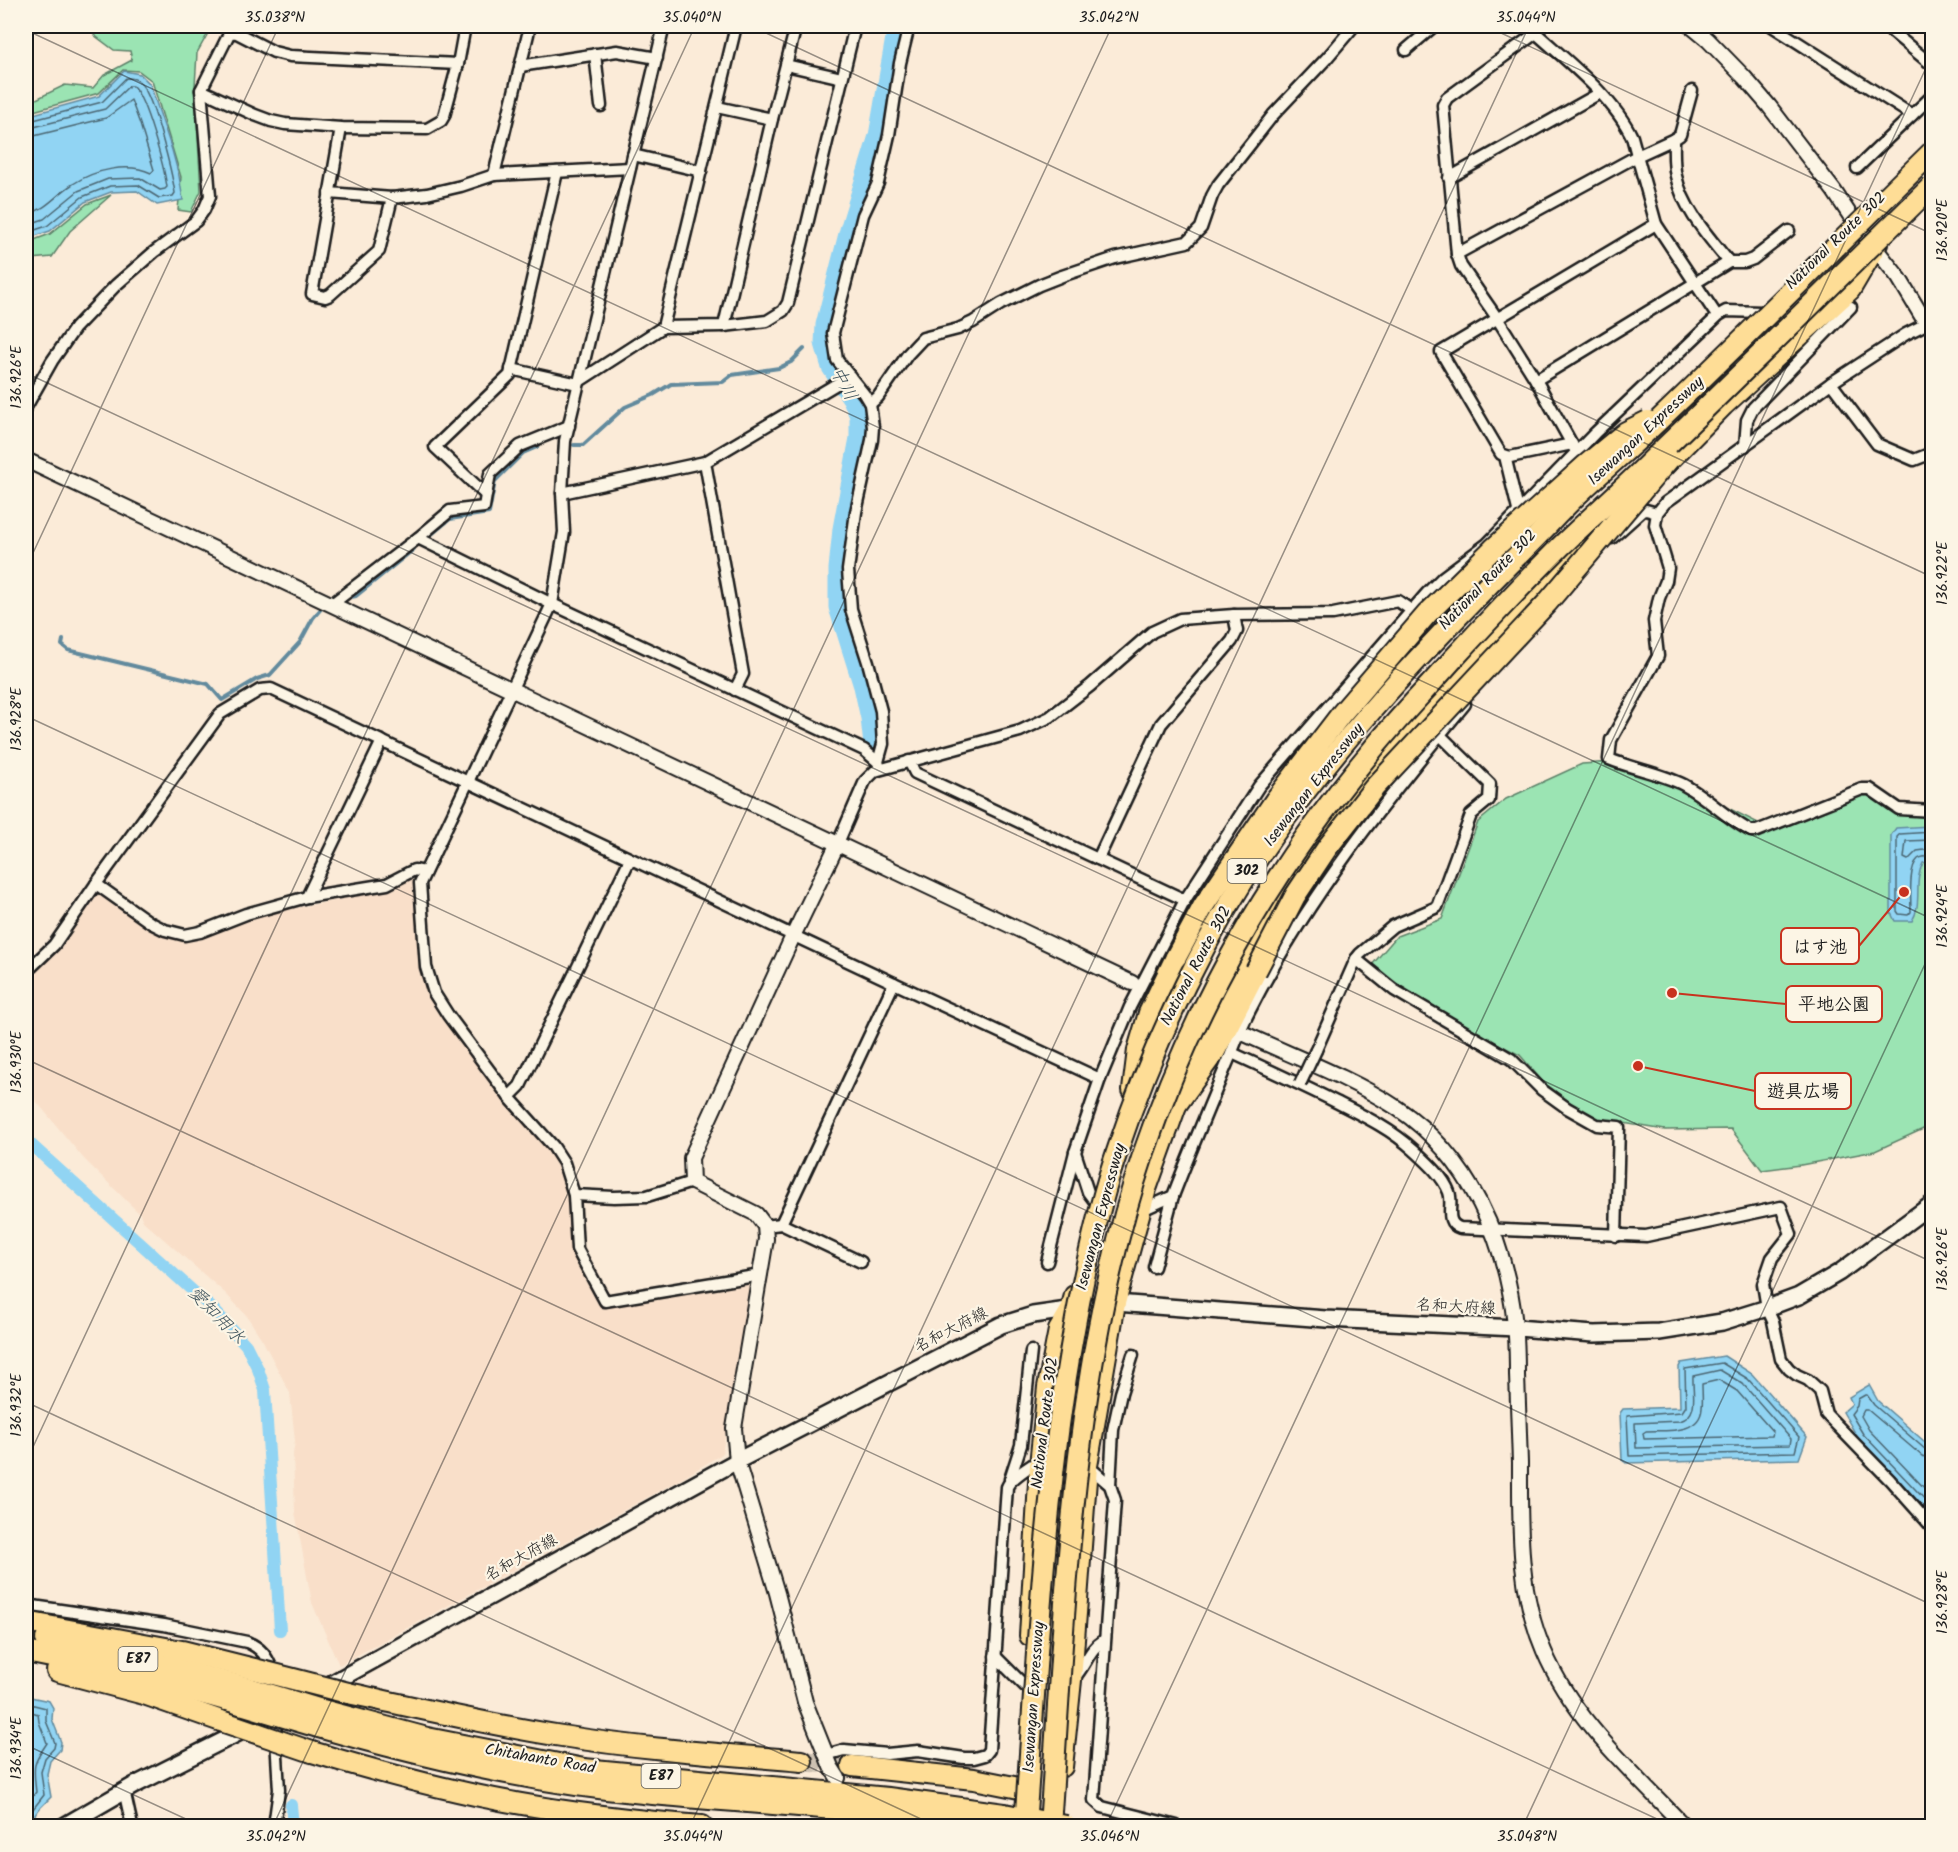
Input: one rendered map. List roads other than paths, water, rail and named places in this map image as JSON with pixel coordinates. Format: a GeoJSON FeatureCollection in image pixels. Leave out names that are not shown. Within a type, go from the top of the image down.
{"type":"FeatureCollection","features":[{"type":"Feature","properties":{"kind":"highway","name":"National Route 302"},"geometry":{"type":"LineString","coordinates":[[1010,1820],[1019,1788],[1040,1460],[1047,1387],[1058,1330],[1070,1310],[1097,1204],[1133,1090],[1152,1056],[1171,1009],[1238,886],[1272,832],[1349,733],[1442,628],[1538,528],[1932,150]]}},
{"type":"Feature","properties":{"kind":"highway","name":"Isewangan Expressway"},"geometry":{"type":"LineString","coordinates":[[1025,1827],[1056,1442],[1082,1286],[1097,1218],[1115,1156],[1144,1077],[1171,1016],[1207,945],[1266,846],[1306,790],[1349,737],[1464,610],[1575,498],[1662,417],[1932,150]]}},
{"type":"Feature","properties":{"kind":"highway","name":"National Route 302"},"geometry":{"type":"LineString","coordinates":[[1058,1827],[1089,1466],[1116,1303],[1140,1211],[1174,1108],[1242,960],[1285,888],[1338,816],[1472,658],[1724,406],[1851,290],[1876,247],[1932,188]]}},
{"type":"Feature","properties":{"kind":"highway","name":"Isewangan Expressway"},"geometry":{"type":"LineString","coordinates":[[1050,1827],[1081,1440],[1107,1293],[1123,1223],[1144,1153],[1169,1086],[1224,967],[1295,851],[1370,752],[1485,625],[1551,557],[1932,188]]}},
{"type":"Feature","properties":{"kind":"highway"},"geometry":{"type":"LineString","coordinates":[[1174,1108],[1215,1051],[1295,896],[1327,848],[1374,788],[1547,603],[1722,393]]}},
{"type":"Feature","properties":{"kind":"highway"},"geometry":{"type":"LineString","coordinates":[[1133,1090],[1138,1050],[1149,1014],[1204,904],[1276,799],[1342,713],[1428,614],[1493,549],[1626,432],[1644,422],[1662,417]]}},
{"type":"Feature","properties":{"kind":"highway"},"geometry":{"type":"LineString","coordinates":[[26,1622],[182,1651],[348,1693],[562,1736],[620,1744],[802,1761]]}},
{"type":"Feature","properties":{"kind":"highway","name":"Chitahanto Road"},"geometry":{"type":"LineString","coordinates":[[26,1635],[120,1654],[246,1697],[320,1719],[391,1748],[555,1781],[641,1793],[853,1811],[974,1827]]}},
{"type":"Feature","properties":{"kind":"highway","name":"Chitahanto Road"},"geometry":{"type":"LineString","coordinates":[[26,1652],[246,1697]]}},
{"type":"Feature","properties":{"kind":"highway"},"geometry":{"type":"LineString","coordinates":[[26,1663],[144,1694],[312,1752],[382,1773],[460,1792],[517,1804],[702,1827]]}},
{"type":"Feature","properties":{"kind":"highway","name":"Chitahanto Road"},"geometry":{"type":"LineString","coordinates":[[320,1719],[584,1769],[888,1797],[1010,1820],[1066,1827]]}},
{"type":"Feature","properties":{"kind":"highway"},"geometry":{"type":"LineString","coordinates":[[845,1772],[974,1779],[1060,1797]]}},
{"type":"Feature","properties":{"kind":"main road","name":"名和大府線"},"geometry":{"type":"LineString","coordinates":[[64,1827],[124,1790],[274,1715],[737,1461],[1001,1325],[1033,1315],[1116,1303],[1326,1319],[1594,1334],[1659,1332],[1722,1322],[1799,1296],[1833,1277],[1932,1204]]}},
{"type":"Feature","properties":{"kind":"street"},"geometry":{"type":"LineString","coordinates":[[201,90],[271,121],[340,128],[427,129],[436,125],[444,116],[458,64],[465,26]]}},
{"type":"Feature","properties":{"kind":"street"},"geometry":{"type":"LineString","coordinates":[[494,175],[530,26]]}},
{"type":"Feature","properties":{"kind":"street"},"geometry":{"type":"LineString","coordinates":[[664,26],[565,441],[562,494],[564,532],[552,604],[420,883],[428,977],[434,993],[509,1097],[553,1146],[564,1163],[574,1195],[577,1249],[605,1301],[761,1275]]}},
{"type":"Feature","properties":{"kind":"street"},"geometry":{"type":"LineString","coordinates":[[663,327],[736,26]]}},
{"type":"Feature","properties":{"kind":"street"},"geometry":{"type":"LineString","coordinates":[[724,326],[796,26]]}},
{"type":"Feature","properties":{"kind":"street"},"geometry":{"type":"LineString","coordinates":[[511,369],[578,383],[663,327],[724,326],[767,321],[783,311],[788,303],[855,26]]}},
{"type":"Feature","properties":{"kind":"street"},"geometry":{"type":"LineString","coordinates":[[692,1182],[691,1158],[865,781],[879,765],[883,744],[881,711],[855,623],[849,593],[850,545],[872,440],[870,404],[837,360],[833,333],[863,215],[878,183],[909,26]]}},
{"type":"Feature","properties":{"kind":"street"},"geometry":{"type":"LineString","coordinates":[[870,404],[878,397],[908,354],[923,338],[958,329],[1001,304],[1062,276],[1115,258],[1187,242],[1201,228],[1218,185],[1273,115],[1354,26]]}},
{"type":"Feature","properties":{"kind":"street"},"geometry":{"type":"LineString","coordinates":[[1406,50],[1434,26]]}},
{"type":"Feature","properties":{"kind":"street"},"geometry":{"type":"LineString","coordinates":[[1691,26],[1708,40],[1769,106],[1834,191],[1855,223],[1899,278],[1929,322],[1906,334],[1831,383],[1665,503],[1657,513],[1655,525],[1668,568],[1654,621],[1658,656],[1611,740],[1608,759],[1687,786],[1750,831],[1757,831],[1862,789],[1870,789],[1899,809],[1932,811]]}},
{"type":"Feature","properties":{"kind":"street"},"geometry":{"type":"LineString","coordinates":[[1772,26],[1912,115]]}},
{"type":"Feature","properties":{"kind":"street"},"geometry":{"type":"LineString","coordinates":[[1886,26],[1932,65]]}},
{"type":"Feature","properties":{"kind":"street"},"geometry":{"type":"LineString","coordinates":[[1575,448],[1536,380],[1461,266],[1457,254],[1449,178],[1443,105],[1447,98],[1532,29],[1600,93],[1626,123],[1656,224],[1717,316]]}},
{"type":"Feature","properties":{"kind":"street"},"geometry":{"type":"LineString","coordinates":[[26,407],[52,361],[75,328],[116,285],[154,252],[196,221],[204,210],[210,196],[201,90],[230,32],[237,33],[274,52],[290,56],[458,64]]}},
{"type":"Feature","properties":{"kind":"street"},"geometry":{"type":"LineString","coordinates":[[520,66],[617,51],[657,58]]}},
{"type":"Feature","properties":{"kind":"street"},"geometry":{"type":"LineString","coordinates":[[595,54],[601,106]]}},
{"type":"Feature","properties":{"kind":"street"},"geometry":{"type":"LineString","coordinates":[[786,65],[842,78]]}},
{"type":"Feature","properties":{"kind":"street"},"geometry":{"type":"LineString","coordinates":[[1457,254],[1680,135],[1692,91]]}},
{"type":"Feature","properties":{"kind":"street"},"geometry":{"type":"LineString","coordinates":[[1449,178],[1600,93]]}},
{"type":"Feature","properties":{"kind":"street"},"geometry":{"type":"LineString","coordinates":[[1857,168],[1932,96]]}},
{"type":"Feature","properties":{"kind":"street"},"geometry":{"type":"LineString","coordinates":[[717,107],[772,119]]}},
{"type":"Feature","properties":{"kind":"street"},"geometry":{"type":"LineString","coordinates":[[340,128],[312,294],[325,297],[330,295],[379,251],[392,198]]}},
{"type":"Feature","properties":{"kind":"street"},"geometry":{"type":"LineString","coordinates":[[1674,139],[1675,173],[1680,190],[1692,215],[1729,262]]}},
{"type":"Feature","properties":{"kind":"street"},"geometry":{"type":"LineString","coordinates":[[633,155],[701,171]]}},
{"type":"Feature","properties":{"kind":"street"},"geometry":{"type":"LineString","coordinates":[[329,193],[392,198],[427,194],[494,175],[630,168]]}},
{"type":"Feature","properties":{"kind":"street"},"geometry":{"type":"LineString","coordinates":[[486,495],[435,447],[510,375],[557,172]]}},
{"type":"Feature","properties":{"kind":"street"},"geometry":{"type":"LineString","coordinates":[[1518,510],[1505,456],[1495,444],[1441,352],[1656,224]]}},
{"type":"Feature","properties":{"kind":"street"},"geometry":{"type":"LineString","coordinates":[[1536,380],[1729,262],[1745,262],[1753,259],[1789,231]]}},
{"type":"Feature","properties":{"kind":"street"},"geometry":{"type":"LineString","coordinates":[[1745,446],[1747,420],[1753,408],[1851,306]]}},
{"type":"Feature","properties":{"kind":"street"},"geometry":{"type":"LineString","coordinates":[[1047,1262],[1075,1152],[1100,1078],[1130,1007],[1185,900],[1259,786],[1411,610],[1443,577],[1487,544],[1575,448],[1717,316],[1726,311],[1762,312]]}},
{"type":"Feature","properties":{"kind":"street"},"geometry":{"type":"LineString","coordinates":[[562,494],[705,462],[850,376]]}},
{"type":"Feature","properties":{"kind":"street"},"geometry":{"type":"LineString","coordinates":[[1831,383],[1877,444],[1914,460],[1932,453]]}},
{"type":"Feature","properties":{"kind":"street"},"geometry":{"type":"LineString","coordinates":[[332,604],[450,511],[484,507],[490,474],[520,446],[569,426]]}},
{"type":"Feature","properties":{"kind":"street"},"geometry":{"type":"LineString","coordinates":[[1505,456],[1575,448]]}},
{"type":"Feature","properties":{"kind":"street"},"geometry":{"type":"LineString","coordinates":[[26,460],[1132,983]]}},
{"type":"Feature","properties":{"kind":"street"},"geometry":{"type":"LineString","coordinates":[[705,462],[743,674],[735,690]]}},
{"type":"Feature","properties":{"kind":"street"},"geometry":{"type":"LineString","coordinates":[[1154,1268],[1173,1196],[1249,1012],[1287,943],[1328,879],[1369,822],[1464,705],[1582,574],[1588,561],[1642,511],[1657,513]]}},
{"type":"Feature","properties":{"kind":"street"},"geometry":{"type":"LineString","coordinates":[[418,538],[552,604],[864,750],[879,765]]}},
{"type":"Feature","properties":{"kind":"street"},"geometry":{"type":"LineString","coordinates":[[879,765],[909,761],[1020,731],[1050,717],[1152,632],[1180,619],[1234,615],[1333,614],[1398,601],[1411,610]]}},
{"type":"Feature","properties":{"kind":"street"},"geometry":{"type":"LineString","coordinates":[[1098,859],[1161,724],[1232,641],[1237,632],[1234,615]]}},
{"type":"Feature","properties":{"kind":"street"},"geometry":{"type":"LineString","coordinates":[[26,972],[54,945],[220,714],[260,690],[272,689],[793,936],[1100,1078]]}},
{"type":"Feature","properties":{"kind":"street"},"geometry":{"type":"LineString","coordinates":[[1300,1084],[1356,959],[1393,926],[1437,907],[1471,815],[1489,800],[1490,784],[1440,735]]}},
{"type":"Feature","properties":{"kind":"street"},"geometry":{"type":"LineString","coordinates":[[307,897],[382,741]]}},
{"type":"Feature","properties":{"kind":"street"},"geometry":{"type":"LineString","coordinates":[[909,761],[915,773],[1185,900]]}},
{"type":"Feature","properties":{"kind":"street"},"geometry":{"type":"LineString","coordinates":[[509,1097],[520,1086],[630,859]]}},
{"type":"Feature","properties":{"kind":"street"},"geometry":{"type":"LineString","coordinates":[[96,884],[151,923],[165,930],[185,935],[200,932],[246,914],[307,897],[387,884],[414,870],[425,872]]}},
{"type":"Feature","properties":{"kind":"street"},"geometry":{"type":"LineString","coordinates":[[1356,959],[1394,990],[1511,1059],[1542,1090],[1568,1108],[1597,1125],[1619,1128],[1616,1236]]}},
{"type":"Feature","properties":{"kind":"street"},"geometry":{"type":"LineString","coordinates":[[781,1224],[894,983]]}},
{"type":"Feature","properties":{"kind":"street"},"geometry":{"type":"LineString","coordinates":[[1247,1035],[1370,1092],[1399,1110],[1430,1135],[1455,1162],[1480,1202],[1493,1231],[1505,1272],[1516,1328],[1520,1532],[1523,1577],[1531,1615],[1543,1650],[1556,1677],[1588,1725],[1684,1827]]}},
{"type":"Feature","properties":{"kind":"street"},"geometry":{"type":"LineString","coordinates":[[1232,1053],[1300,1084],[1391,1131],[1413,1149],[1443,1180],[1449,1191],[1450,1220],[1455,1226],[1493,1231],[1646,1236],[1781,1207],[1791,1234],[1780,1246],[1766,1271],[1763,1284],[1779,1354],[1784,1364],[1797,1376],[1808,1380],[1820,1391],[1826,1414],[1932,1527]]}},
{"type":"Feature","properties":{"kind":"street"},"geometry":{"type":"LineString","coordinates":[[1075,1152],[1088,1192],[1097,1204]]}},
{"type":"Feature","properties":{"kind":"street"},"geometry":{"type":"LineString","coordinates":[[574,1195],[647,1196],[692,1182],[756,1214],[765,1226],[766,1239],[761,1275],[734,1428],[737,1461],[777,1593],[805,1702],[826,1755],[845,1772]]}},
{"type":"Feature","properties":{"kind":"street"},"geometry":{"type":"LineString","coordinates":[[1140,1211],[1173,1196]]}},
{"type":"Feature","properties":{"kind":"street"},"geometry":{"type":"LineString","coordinates":[[765,1226],[781,1224],[861,1262]]}},
{"type":"Feature","properties":{"kind":"street"},"geometry":{"type":"LineString","coordinates":[[826,1755],[844,1750],[887,1754],[918,1751],[974,1758],[985,1755],[989,1750],[1007,1487],[1021,1445],[1031,1351]]}},
{"type":"Feature","properties":{"kind":"street"},"geometry":{"type":"LineString","coordinates":[[1133,1355],[1121,1393],[1113,1430],[1110,1485],[1115,1500],[1094,1800],[1102,1807],[1177,1827]]}},
{"type":"Feature","properties":{"kind":"street"},"geometry":{"type":"LineString","coordinates":[[1010,1479],[1040,1460]]}},
{"type":"Feature","properties":{"kind":"street"},"geometry":{"type":"LineString","coordinates":[[1089,1466],[1110,1485]]}},
{"type":"Feature","properties":{"kind":"street"},"geometry":{"type":"LineString","coordinates":[[26,1605],[164,1625],[247,1642],[258,1647],[267,1657],[272,1670],[279,1790],[274,1827]]}},
{"type":"Feature","properties":{"kind":"street"},"geometry":{"type":"LineString","coordinates":[[1072,1680],[1094,1646],[1104,1640]]}},
{"type":"Feature","properties":{"kind":"street"},"geometry":{"type":"LineString","coordinates":[[995,1656],[1026,1687]]}},
{"type":"Feature","properties":{"kind":"street"},"geometry":{"type":"LineString","coordinates":[[124,1790],[132,1827]]}},
{"type":"Feature","properties":{"kind":"water"},"geometry":{"type":"Polygon","coordinates":[[[124,71],[140,74],[150,84],[172,150],[183,200],[157,205],[137,191],[111,192],[85,202],[50,231],[26,239],[26,116],[99,96],[124,71]]]}},
{"type":"Feature","properties":{"kind":"water"},"geometry":{"type":"Polygon","coordinates":[[[1930,826],[1932,828],[1932,861],[1923,863],[1920,870],[1915,914],[1912,921],[1895,921],[1891,913],[1891,835],[1896,828],[1930,826]]]}},
{"type":"Feature","properties":{"kind":"water"},"geometry":{"type":"Polygon","coordinates":[[[1932,884],[1932,915],[1928,916],[1925,913],[1926,897],[1932,884]]]}},
{"type":"Feature","properties":{"kind":"water"},"geometry":{"type":"Polygon","coordinates":[[[1724,1356],[1752,1374],[1807,1437],[1799,1459],[1626,1463],[1622,1460],[1620,1413],[1623,1409],[1680,1407],[1679,1367],[1681,1363],[1724,1356]]]}},
{"type":"Feature","properties":{"kind":"water"},"geometry":{"type":"Polygon","coordinates":[[[1869,1385],[1878,1401],[1932,1448],[1932,1516],[1858,1438],[1843,1412],[1852,1404],[1849,1397],[1869,1385]]]}},
{"type":"Feature","properties":{"kind":"water"},"geometry":{"type":"Polygon","coordinates":[[[26,1696],[49,1701],[53,1708],[52,1719],[61,1742],[60,1750],[50,1761],[47,1774],[51,1797],[26,1824],[26,1696]]]}},
{"type":"Feature","properties":{"kind":"waterway","name":"中川"},"geometry":{"type":"LineString","coordinates":[[874,745],[864,686],[839,607],[839,569],[843,529],[860,438],[860,416],[853,399],[832,367],[825,343],[826,325],[850,230],[879,136],[898,26]]}},
{"type":"Feature","properties":{"kind":"waterway"},"geometry":{"type":"LineString","coordinates":[[574,445],[583,445],[625,407],[671,384],[723,382],[732,375],[779,368],[791,362],[804,349]]}},
{"type":"Feature","properties":{"kind":"waterway"},"geometry":{"type":"LineString","coordinates":[[432,534],[450,519],[489,513],[495,481],[523,453],[537,447]]}},
{"type":"Feature","properties":{"kind":"waterway"},"geometry":{"type":"LineString","coordinates":[[351,597],[356,596],[414,549]]}},
{"type":"Feature","properties":{"kind":"waterway"},"geometry":{"type":"LineString","coordinates":[[63,640],[62,645],[68,650],[208,684],[222,700],[257,679],[270,675],[300,642],[320,610]]}},
{"type":"Feature","properties":{"kind":"waterway","name":"愛知用水"},"geometry":{"type":"LineString","coordinates":[[26,1140],[215,1311],[246,1345],[265,1390],[280,1630]]}},
{"type":"Feature","properties":{"kind":"waterway","name":"愛知用水"},"geometry":{"type":"LineString","coordinates":[[291,1805],[293,1826]]}},
{"type":"Feature","properties":{"kind":"tunnel"},"geometry":{"type":"LineString","coordinates":[[1132,983],[1207,1017]]}},
{"type":"Feature","properties":{"kind":"tunnel"},"geometry":{"type":"LineString","coordinates":[[802,1761],[852,1766]]}},
{"type":"Feature","properties":{"kind":"place","name":"はす池"},"geometry":{"type":"Point","coordinates":[1904,892]}},
{"type":"Feature","properties":{"kind":"place","name":"平地公園"},"geometry":{"type":"Point","coordinates":[1672,993]}},
{"type":"Feature","properties":{"kind":"place","name":"遊具広場"},"geometry":{"type":"Point","coordinates":[1638,1066]}}]}
